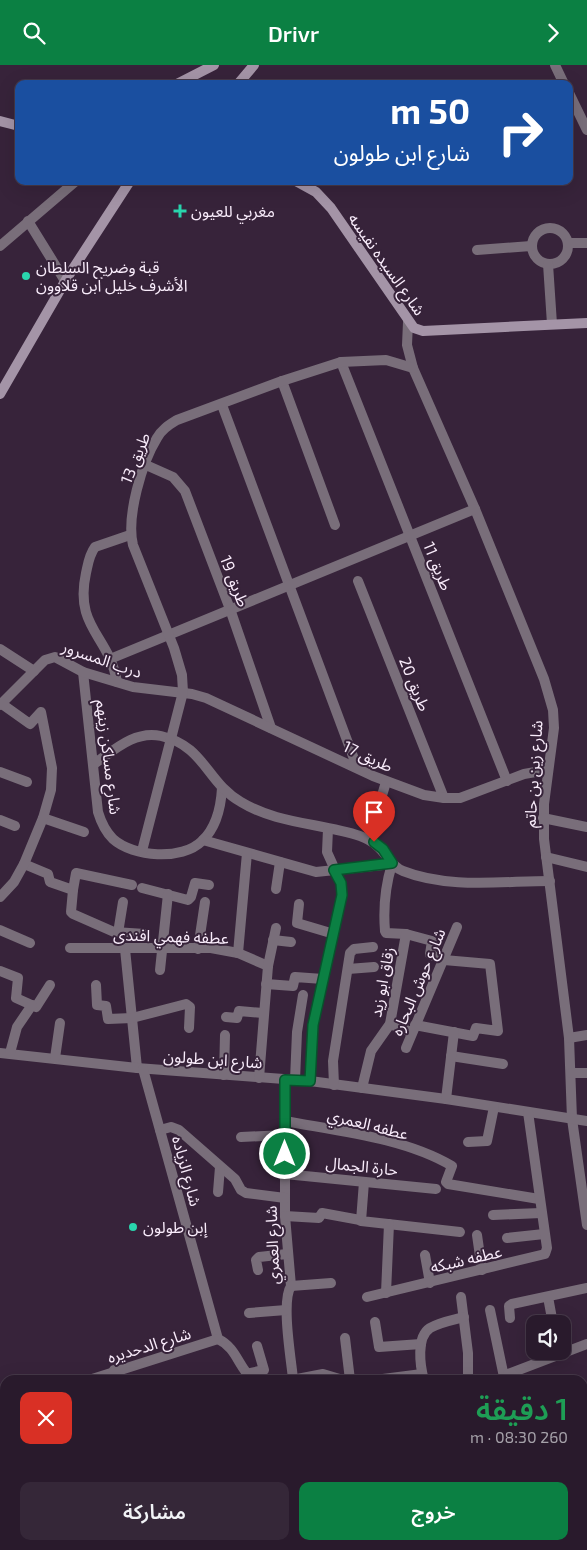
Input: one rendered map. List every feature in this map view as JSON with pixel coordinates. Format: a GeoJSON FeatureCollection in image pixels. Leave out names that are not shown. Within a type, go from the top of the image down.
{"type":"FeatureCollection","features":[{"type":"Feature","properties":{"kind":"street"},"geometry":{"type":"LineString","coordinates":[[185,80],[214,65]]}},
{"type":"Feature","properties":{"kind":"street"},"geometry":{"type":"LineString","coordinates":[[241,80],[254,65]]}},
{"type":"Feature","properties":{"kind":"street"},"geometry":{"type":"LineString","coordinates":[[555,65],[562,80]]}},
{"type":"Feature","properties":{"kind":"street"},"geometry":{"type":"LineString","coordinates":[[573,101],[587,130]]}},
{"type":"Feature","properties":{"kind":"street"},"geometry":{"type":"LineString","coordinates":[[0,121],[15,126]]}},
{"type":"Feature","properties":{"kind":"street"},"geometry":{"type":"LineString","coordinates":[[0,246],[68,185]]}},
{"type":"Feature","properties":{"kind":"street"},"geometry":{"type":"LineString","coordinates":[[0,394],[65,281],[127,185]]}},
{"type":"Feature","properties":{"kind":"street","name":"شارع السيده نفيسه"},"geometry":{"type":"LineString","coordinates":[[303,185],[316,192],[331,209],[414,328],[422,331],[587,323]]}},
{"type":"Feature","properties":{"kind":"street"},"geometry":{"type":"LineString","coordinates":[[28,221],[65,281]]}},
{"type":"Feature","properties":{"kind":"street"},"geometry":{"type":"LineString","coordinates":[[552,227],[563,233],[568,243],[564,259],[548,264],[538,260],[531,246],[535,235],[540,230],[552,227]]}},
{"type":"Feature","properties":{"kind":"street"},"geometry":{"type":"LineString","coordinates":[[568,243],[587,243]]}},
{"type":"Feature","properties":{"kind":"street"},"geometry":{"type":"LineString","coordinates":[[478,250],[531,246]]}},
{"type":"Feature","properties":{"kind":"street"},"geometry":{"type":"LineString","coordinates":[[548,264],[552,324]]}},
{"type":"Feature","properties":{"kind":"street","name":"شارع زين بن حاتم"},"geometry":{"type":"LineString","coordinates":[[408,322],[407,345],[413,368],[474,509],[550,695],[554,728],[547,771],[543,818],[546,857],[569,1038],[572,1119],[584,1190],[587,1225]]}},
{"type":"Feature","properties":{"kind":"street","name":"طريق 13"},"geometry":{"type":"LineString","coordinates":[[183,692],[182,675],[169,635],[130,535],[130,517],[146,465],[157,438],[166,427],[177,420],[222,405],[282,381],[341,362],[386,360],[413,368]]}},
{"type":"Feature","properties":{"kind":"street","name":"طريق 11"},"geometry":{"type":"LineString","coordinates":[[341,362],[506,781]]}},
{"type":"Feature","properties":{"kind":"street"},"geometry":{"type":"LineString","coordinates":[[282,381],[335,525]]}},
{"type":"Feature","properties":{"kind":"street"},"geometry":{"type":"LineString","coordinates":[[222,405],[357,767]]}},
{"type":"Feature","properties":{"kind":"street","name":"طريق 19"},"geometry":{"type":"LineString","coordinates":[[146,465],[173,477],[185,491],[230,609],[271,728]]}},
{"type":"Feature","properties":{"kind":"street"},"geometry":{"type":"LineString","coordinates":[[110,659],[474,509]]}},
{"type":"Feature","properties":{"kind":"street"},"geometry":{"type":"LineString","coordinates":[[117,682],[110,659],[86,616],[83,587],[89,557],[95,547],[130,535]]}},
{"type":"Feature","properties":{"kind":"street","name":"طريق 20"},"geometry":{"type":"LineString","coordinates":[[358,581],[444,799]]}},
{"type":"Feature","properties":{"kind":"street"},"geometry":{"type":"LineString","coordinates":[[0,649],[34,671]]}},
{"type":"Feature","properties":{"kind":"street","name":"درب المسرور"},"geometry":{"type":"LineString","coordinates":[[1,704],[45,660],[55,657],[84,672],[149,691],[183,692]]}},
{"type":"Feature","properties":{"kind":"street","name":"شارع مساكن زينهم"},"geometry":{"type":"LineString","coordinates":[[84,672],[101,822],[113,839],[142,851],[165,855],[186,851],[203,840]]}},
{"type":"Feature","properties":{"kind":"street"},"geometry":{"type":"LineString","coordinates":[[142,851],[183,692]]}},
{"type":"Feature","properties":{"kind":"street","name":"طريق 17"},"geometry":{"type":"LineString","coordinates":[[183,692],[206,698],[386,782],[424,795],[444,799],[475,794],[524,774],[547,771]]}},
{"type":"Feature","properties":{"kind":"street"},"geometry":{"type":"LineString","coordinates":[[1,704],[30,724],[41,712],[46,727],[44,736],[52,779],[43,818],[24,864],[14,881],[1,894]]}},
{"type":"Feature","properties":{"kind":"street"},"geometry":{"type":"LineString","coordinates":[[94,764],[134,738],[146,735],[171,739],[192,750],[222,788],[241,803],[268,814],[369,839],[383,849],[392,863],[404,871],[444,880],[550,881]]}},
{"type":"Feature","properties":{"kind":"street"},"geometry":{"type":"LineString","coordinates":[[0,772],[27,782]]}},
{"type":"Feature","properties":{"kind":"street"},"geometry":{"type":"LineString","coordinates":[[369,839],[386,782]]}},
{"type":"Feature","properties":{"kind":"street"},"geometry":{"type":"LineString","coordinates":[[222,788],[217,815],[203,840],[316,872],[392,863]]}},
{"type":"Feature","properties":{"kind":"street"},"geometry":{"type":"LineString","coordinates":[[43,818],[84,832]]}},
{"type":"Feature","properties":{"kind":"street"},"geometry":{"type":"LineString","coordinates":[[543,818],[587,827]]}},
{"type":"Feature","properties":{"kind":"street"},"geometry":{"type":"LineString","coordinates":[[0,820],[15,827]]}},
{"type":"Feature","properties":{"kind":"street"},"geometry":{"type":"LineString","coordinates":[[310,1081],[313,1025],[322,979],[334,934],[342,889],[326,843],[328,829]]}},
{"type":"Feature","properties":{"kind":"street"},"geometry":{"type":"LineString","coordinates":[[238,953],[248,853]]}},
{"type":"Feature","properties":{"kind":"street"},"geometry":{"type":"LineString","coordinates":[[546,857],[587,867]]}},
{"type":"Feature","properties":{"kind":"street"},"geometry":{"type":"LineString","coordinates":[[276,889],[280,862]]}},
{"type":"Feature","properties":{"kind":"street"},"geometry":{"type":"LineString","coordinates":[[390,1024],[473,1036],[476,1028],[498,1031],[491,967],[487,963],[439,958],[430,954],[432,941],[406,934],[385,933],[383,909],[386,885],[392,863]]}},
{"type":"Feature","properties":{"kind":"street"},"geometry":{"type":"LineString","coordinates":[[24,864],[48,874],[50,881],[73,889]]}},
{"type":"Feature","properties":{"kind":"street"},"geometry":{"type":"LineString","coordinates":[[145,933],[118,933],[91,924],[71,913],[75,874],[190,899],[195,883],[209,885]]}},
{"type":"Feature","properties":{"kind":"street"},"geometry":{"type":"LineString","coordinates":[[160,970],[168,893]]}},
{"type":"Feature","properties":{"kind":"street"},"geometry":{"type":"LineString","coordinates":[[118,933],[123,902]]}},
{"type":"Feature","properties":{"kind":"street"},"geometry":{"type":"LineString","coordinates":[[198,949],[205,902]]}},
{"type":"Feature","properties":{"kind":"street"},"geometry":{"type":"LineString","coordinates":[[298,904],[297,923],[334,934]]}},
{"type":"Feature","properties":{"kind":"street","name":"شارع حوش البحاره"},"geometry":{"type":"LineString","coordinates":[[406,1048],[439,958],[458,927]]}},
{"type":"Feature","properties":{"kind":"street"},"geometry":{"type":"LineString","coordinates":[[259,1078],[268,966],[276,928]]}},
{"type":"Feature","properties":{"kind":"street"},"geometry":{"type":"LineString","coordinates":[[0,930],[30,943]]}},
{"type":"Feature","properties":{"kind":"street","name":"زقاق ابو زيد"},"geometry":{"type":"LineString","coordinates":[[362,1088],[370,1051],[390,1024],[406,934]]}},
{"type":"Feature","properties":{"kind":"street"},"geometry":{"type":"LineString","coordinates":[[274,940],[291,942]]}},
{"type":"Feature","properties":{"kind":"street"},"geometry":{"type":"LineString","coordinates":[[334,1085],[333,1061],[352,951],[373,947]]}},
{"type":"Feature","properties":{"kind":"street","name":"عطفه فهمي افندى"},"geometry":{"type":"LineString","coordinates":[[70,948],[198,949],[238,953],[268,966]]}},
{"type":"Feature","properties":{"kind":"street","name":"شارع الزياده"},"geometry":{"type":"LineString","coordinates":[[125,949],[132,1018],[140,1068],[160,1130],[218,1339]]}},
{"type":"Feature","properties":{"kind":"street"},"geometry":{"type":"LineString","coordinates":[[348,969],[374,967]]}},
{"type":"Feature","properties":{"kind":"street"},"geometry":{"type":"LineString","coordinates":[[0,971],[19,979],[16,997],[32,1005],[38,1006],[50,985]]}},
{"type":"Feature","properties":{"kind":"street"},"geometry":{"type":"LineString","coordinates":[[266,984],[293,986],[295,977],[322,979]]}},
{"type":"Feature","properties":{"kind":"street"},"geometry":{"type":"LineString","coordinates":[[96,985],[98,1005],[106,1006],[108,1019],[132,1018],[186,1004],[190,1007],[189,1028]]}},
{"type":"Feature","properties":{"kind":"street","name":"شارع العمري"},"geometry":{"type":"LineString","coordinates":[[292,1375],[286,1311],[288,1291],[291,1286],[285,1216],[285,1121],[303,995]]}},
{"type":"Feature","properties":{"kind":"street"},"geometry":{"type":"LineString","coordinates":[[5,1053],[17,1027],[32,1005]]}},
{"type":"Feature","properties":{"kind":"street"},"geometry":{"type":"LineString","coordinates":[[226,1017],[236,1018],[239,1011],[264,1013]]}},
{"type":"Feature","properties":{"kind":"street"},"geometry":{"type":"LineString","coordinates":[[55,1058],[60,1023]]}},
{"type":"Feature","properties":{"kind":"street"},"geometry":{"type":"LineString","coordinates":[[446,1099],[454,1032]]}},
{"type":"Feature","properties":{"kind":"street"},"geometry":{"type":"LineString","coordinates":[[224,1075],[225,1035]]}},
{"type":"Feature","properties":{"kind":"street"},"geometry":{"type":"LineString","coordinates":[[569,1038],[587,1035]]}},
{"type":"Feature","properties":{"kind":"street","name":"شارع ابن طولون"},"geometry":{"type":"LineString","coordinates":[[5,1053],[140,1068],[310,1081],[446,1099],[587,1121]]}},
{"type":"Feature","properties":{"kind":"street"},"geometry":{"type":"LineString","coordinates":[[451,1056],[503,1064]]}},
{"type":"Feature","properties":{"kind":"street"},"geometry":{"type":"LineString","coordinates":[[571,1073],[587,1073]]}},
{"type":"Feature","properties":{"kind":"street"},"geometry":{"type":"LineString","coordinates":[[468,1142],[487,1141],[490,1135],[494,1107]]}},
{"type":"Feature","properties":{"kind":"street"},"geometry":{"type":"LineString","coordinates":[[506,1238],[544,1234],[528,1113]]}},
{"type":"Feature","properties":{"kind":"street","name":"عطفه العمري"},"geometry":{"type":"LineString","coordinates":[[285,1121],[370,1137],[407,1148],[452,1166],[448,1184],[539,1199]]}},
{"type":"Feature","properties":{"kind":"street"},"geometry":{"type":"LineString","coordinates":[[160,1130],[171,1127],[179,1130],[235,1179],[241,1190],[246,1193],[285,1198]]}},
{"type":"Feature","properties":{"kind":"street"},"geometry":{"type":"LineString","coordinates":[[241,1137],[285,1135]]}},
{"type":"Feature","properties":{"kind":"street"},"geometry":{"type":"LineString","coordinates":[[218,1193],[220,1167]]}},
{"type":"Feature","properties":{"kind":"street","name":"حارة الجمال"},"geometry":{"type":"LineString","coordinates":[[286,1174],[436,1189]]}},
{"type":"Feature","properties":{"kind":"street"},"geometry":{"type":"LineString","coordinates":[[360,1220],[364,1181]]}},
{"type":"Feature","properties":{"kind":"street"},"geometry":{"type":"LineString","coordinates":[[285,1216],[319,1218],[322,1213],[389,1225],[460,1232]]}},
{"type":"Feature","properties":{"kind":"street"},"geometry":{"type":"LineString","coordinates":[[493,1215],[541,1213]]}},
{"type":"Feature","properties":{"kind":"street"},"geometry":{"type":"LineString","coordinates":[[386,1293],[389,1225]]}},
{"type":"Feature","properties":{"kind":"street","name":"عطفه شبكه"},"geometry":{"type":"LineString","coordinates":[[367,1297],[542,1256],[547,1248],[544,1234]]}},
{"type":"Feature","properties":{"kind":"street"},"geometry":{"type":"LineString","coordinates":[[477,1235],[482,1270]]}},
{"type":"Feature","properties":{"kind":"street"},"geometry":{"type":"LineString","coordinates":[[258,1270],[256,1259],[259,1257],[287,1254]]}},
{"type":"Feature","properties":{"kind":"street"},"geometry":{"type":"LineString","coordinates":[[425,1255],[430,1283]]}},
{"type":"Feature","properties":{"kind":"street"},"geometry":{"type":"LineString","coordinates":[[291,1286],[331,1283]]}},
{"type":"Feature","properties":{"kind":"street"},"geometry":{"type":"LineString","coordinates":[[510,1318],[510,1305],[587,1288]]}},
{"type":"Feature","properties":{"kind":"street"},"geometry":{"type":"LineString","coordinates":[[461,1297],[468,1375]]}},
{"type":"Feature","properties":{"kind":"street"},"geometry":{"type":"LineString","coordinates":[[548,1297],[551,1315]]}},
{"type":"Feature","properties":{"kind":"street"},"geometry":{"type":"LineString","coordinates":[[490,1310],[503,1375]]}},
{"type":"Feature","properties":{"kind":"street"},"geometry":{"type":"LineString","coordinates":[[249,1313],[286,1311]]}},
{"type":"Feature","properties":{"kind":"street"},"geometry":{"type":"LineString","coordinates":[[423,1375],[421,1345],[428,1329],[464,1317]]}},
{"type":"Feature","properties":{"kind":"street"},"geometry":{"type":"LineString","coordinates":[[375,1322],[379,1347],[421,1345]]}},
{"type":"Feature","properties":{"kind":"street"},"geometry":{"type":"LineString","coordinates":[[345,1338],[349,1375]]}},
{"type":"Feature","properties":{"kind":"street"},"geometry":{"type":"LineString","coordinates":[[218,1339],[231,1347],[249,1375]]}},
{"type":"Feature","properties":{"kind":"street","name":"شارع الدحديره"},"geometry":{"type":"LineString","coordinates":[[116,1375],[218,1339]]}},
{"type":"Feature","properties":{"kind":"street"},"geometry":{"type":"LineString","coordinates":[[571,1349],[587,1344]]}},
{"type":"Feature","properties":{"kind":"street"},"geometry":{"type":"LineString","coordinates":[[254,1375],[264,1370],[257,1345]]}},
{"type":"Feature","properties":{"kind":"street"},"geometry":{"type":"LineString","coordinates":[[510,1375],[543,1360]]}},
{"type":"Feature","properties":{"kind":"place","name":"مغربي للعيون"},"geometry":{"type":"Point","coordinates":[180,211]}},
{"type":"Feature","properties":{"kind":"place","name":"قبة وضريح السلطان الأشرف خليل ابن قلاوون"},"geometry":{"type":"Point","coordinates":[26,276]}},
{"type":"Feature","properties":{"kind":"place","name":"إبن طولون"},"geometry":{"type":"Point","coordinates":[133,1227]}},
{"type":"Feature","properties":{"kind":"route"},"geometry":{"type":"LineString","coordinates":[[285,1154],[285,1080],[310,1081],[313,1025],[342,895],[341,883],[334,870],[392,863],[383,849],[374,842]]}}]}
